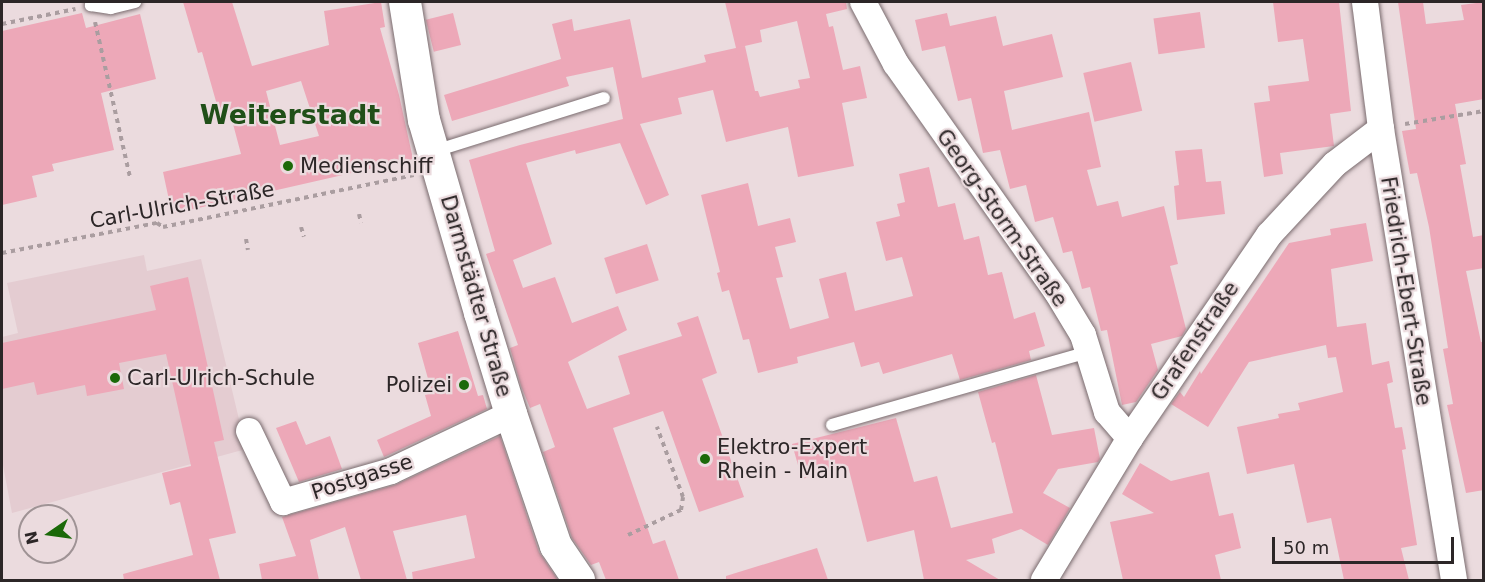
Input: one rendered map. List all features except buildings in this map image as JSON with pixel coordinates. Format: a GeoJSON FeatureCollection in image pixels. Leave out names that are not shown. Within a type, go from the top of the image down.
{"type":"FeatureCollection","features":[{"type":"Feature","properties":{"kind":"street","name":"Darmstädter Straße"},"geometry":{"type":"LineString","coordinates":[[405,2],[424,120],[511,414],[556,546],[579,580]]}},
{"type":"Feature","properties":{"kind":"street","name":"Georg-Storm-Straße"},"geometry":{"type":"LineString","coordinates":[[863,2],[896,64],[1057,292],[1083,335],[1107,412],[1130,438]]}},
{"type":"Feature","properties":{"kind":"street","name":"Friedrich-Ebert-Straße"},"geometry":{"type":"LineString","coordinates":[[1365,2],[1381,129],[1454,580]]}},
{"type":"Feature","properties":{"kind":"street","name":"Grafenstraße"},"geometry":{"type":"LineString","coordinates":[[1044,580],[1130,438],[1269,235],[1335,164],[1381,129]]}},
{"type":"Feature","properties":{"kind":"street","name":"Postgasse"},"geometry":{"type":"LineString","coordinates":[[249,431],[282,502],[391,471],[511,414]]}},
{"type":"Feature","properties":{"kind":"lane"},"geometry":{"type":"LineString","coordinates":[[92,3],[111,8],[135,2]]}},
{"type":"Feature","properties":{"kind":"lane"},"geometry":{"type":"LineString","coordinates":[[436,161],[604,98]]}},
{"type":"Feature","properties":{"kind":"lane"},"geometry":{"type":"LineString","coordinates":[[832,425],[1088,352]]}},
{"type":"Feature","properties":{"kind":"path"},"geometry":{"type":"LineString","coordinates":[[2,24],[92,3],[130,177]]}},
{"type":"Feature","properties":{"kind":"path"},"geometry":{"type":"LineString","coordinates":[[1381,129],[1484,111]]}},
{"type":"Feature","properties":{"kind":"path","name":"Carl-Ulrich-Straße"},"geometry":{"type":"LineString","coordinates":[[2,253],[157,223],[164,228],[436,161]]}},
{"type":"Feature","properties":{"kind":"path"},"geometry":{"type":"LineString","coordinates":[[359,214],[361,224]]}},
{"type":"Feature","properties":{"kind":"path"},"geometry":{"type":"LineString","coordinates":[[301,227],[304,237]]}},
{"type":"Feature","properties":{"kind":"path"},"geometry":{"type":"LineString","coordinates":[[246,239],[248,250]]}},
{"type":"Feature","properties":{"kind":"path"},"geometry":{"type":"LineString","coordinates":[[628,535],[681,510],[683,498],[657,426]]}},
{"type":"Feature","properties":{"kind":"shaded area","name":"Carl-Ulrich-Schule"},"geometry":{"type":"Polygon","coordinates":[[[144,255],[147,271],[201,259],[246,449],[45,504],[18,504],[18,511],[12,513],[2,460],[2,337],[18,333],[7,283],[144,255]]]}},
{"type":"Feature","properties":{"kind":"place","name":"Medienschiff"},"geometry":{"type":"Point","coordinates":[288,166]}},
{"type":"Feature","properties":{"kind":"place","name":"Carl-Ulrich-Schule"},"geometry":{"type":"Point","coordinates":[115,378]}},
{"type":"Feature","properties":{"kind":"place","name":"Polizei"},"geometry":{"type":"Point","coordinates":[464,385]}},
{"type":"Feature","properties":{"kind":"place","name":"Elektro-Expert Rhein - Main"},"geometry":{"type":"Point","coordinates":[705,459]}},
{"type":"Feature","properties":{"kind":"district","name":"Weiterstadt"},"geometry":{"type":"Point","coordinates":[290,115]}}]}
